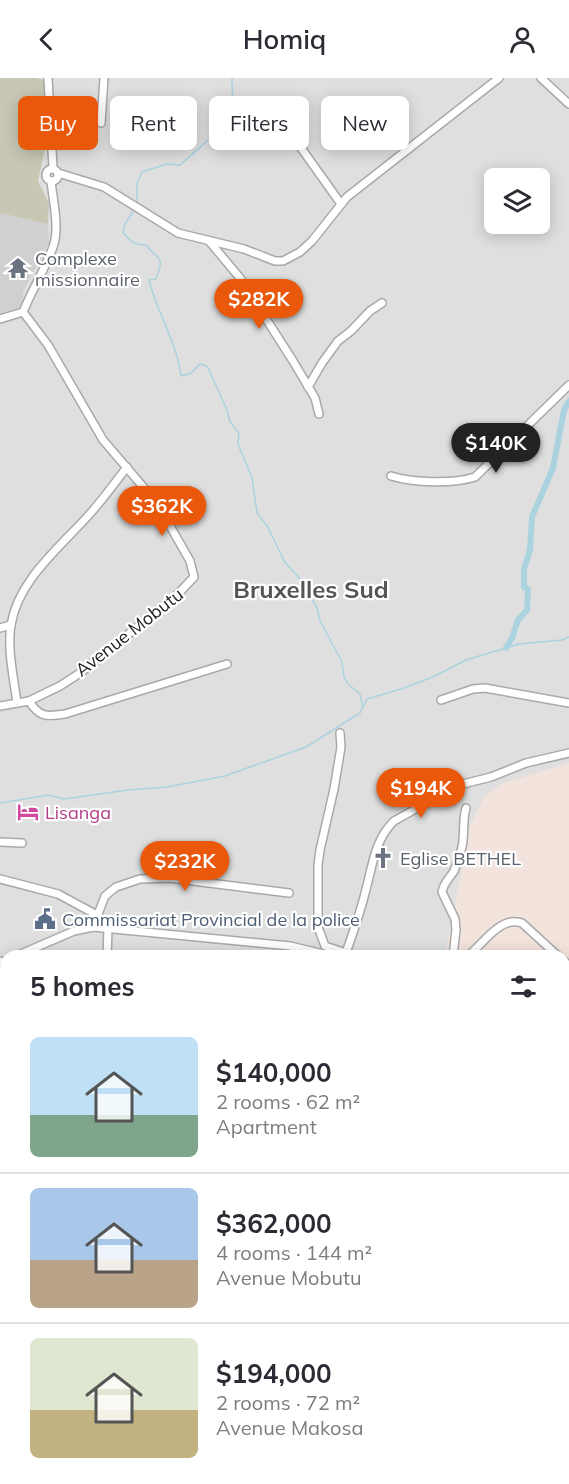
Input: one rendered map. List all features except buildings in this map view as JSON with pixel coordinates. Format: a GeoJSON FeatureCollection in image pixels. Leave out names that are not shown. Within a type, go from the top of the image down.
{"type":"FeatureCollection","features":[{"type":"Feature","properties":{"kind":"street"},"geometry":{"type":"LineString","coordinates":[[0,319],[24,312],[30,293],[54,246],[56,230],[51,181],[57,179],[48,78]]}},
{"type":"Feature","properties":{"kind":"street"},"geometry":{"type":"LineString","coordinates":[[101,123],[104,78]]}},
{"type":"Feature","properties":{"kind":"street"},"geometry":{"type":"LineString","coordinates":[[55,171],[104,187],[178,233],[244,249],[275,261],[283,261],[300,252],[312,241],[341,204],[422,137],[499,78]]}},
{"type":"Feature","properties":{"kind":"street"},"geometry":{"type":"LineString","coordinates":[[541,78],[569,104]]}},
{"type":"Feature","properties":{"kind":"street"},"geometry":{"type":"LineString","coordinates":[[303,150],[341,204]]}},
{"type":"Feature","properties":{"kind":"street"},"geometry":{"type":"LineString","coordinates":[[209,241],[240,278],[315,398],[319,414]]}},
{"type":"Feature","properties":{"kind":"street"},"geometry":{"type":"LineString","coordinates":[[308,387],[338,342],[370,311],[382,303]]}},
{"type":"Feature","properties":{"kind":"street","name":"Avenue Mobutu"},"geometry":{"type":"LineString","coordinates":[[0,706],[29,701],[80,673],[177,596],[194,578],[190,561],[157,503],[103,440],[48,345],[24,312]]}},
{"type":"Feature","properties":{"kind":"street"},"geometry":{"type":"LineString","coordinates":[[391,476],[403,480],[463,481],[475,477],[569,385]]}},
{"type":"Feature","properties":{"kind":"street"},"geometry":{"type":"LineString","coordinates":[[16,703],[10,625],[18,601],[26,585],[86,518],[127,467]]}},
{"type":"Feature","properties":{"kind":"street"},"geometry":{"type":"LineString","coordinates":[[0,628],[10,625]]}},
{"type":"Feature","properties":{"kind":"street"},"geometry":{"type":"LineString","coordinates":[[29,701],[36,711],[42,714],[49,716],[65,714],[227,664]]}},
{"type":"Feature","properties":{"kind":"street"},"geometry":{"type":"LineString","coordinates":[[441,700],[473,689],[485,688],[569,703]]}},
{"type":"Feature","properties":{"kind":"street"},"geometry":{"type":"LineString","coordinates":[[336,950],[325,946],[318,927],[320,850],[334,789],[341,747],[340,733]]}},
{"type":"Feature","properties":{"kind":"street"},"geometry":{"type":"LineString","coordinates":[[347,950],[379,840],[394,821],[459,785],[569,753]]}},
{"type":"Feature","properties":{"kind":"street"},"geometry":{"type":"LineString","coordinates":[[454,950],[455,919],[442,892],[446,880],[456,866],[463,844],[463,818],[466,808]]}},
{"type":"Feature","properties":{"kind":"street"},"geometry":{"type":"LineString","coordinates":[[0,842],[22,843]]}},
{"type":"Feature","properties":{"kind":"street"},"geometry":{"type":"LineString","coordinates":[[93,927],[109,891],[135,880],[151,877],[289,893]]}},
{"type":"Feature","properties":{"kind":"street"},"geometry":{"type":"LineString","coordinates":[[0,879],[58,894],[97,915]]}},
{"type":"Feature","properties":{"kind":"street"},"geometry":{"type":"LineString","coordinates":[[475,950],[506,922],[515,920],[522,923],[551,950]]}},
{"type":"Feature","properties":{"kind":"street"},"geometry":{"type":"LineString","coordinates":[[30,950],[74,931],[93,927],[290,946],[307,950]]}},
{"type":"Feature","properties":{"kind":"street"},"geometry":{"type":"LineString","coordinates":[[107,950],[108,928]]}},
{"type":"Feature","properties":{"kind":"shaded area"},"geometry":{"type":"Polygon","coordinates":[[[0,78],[569,78],[569,950],[0,950],[0,78]]]}},
{"type":"Feature","properties":{"kind":"shaded area"},"geometry":{"type":"Polygon","coordinates":[[[0,78],[45,80],[45,96],[18,96],[18,150],[45,150],[38,181],[49,203],[48,224],[0,213],[0,78]]]}},
{"type":"Feature","properties":{"kind":"shaded area","name":"Complexe missionnaire"},"geometry":{"type":"Polygon","coordinates":[[[0,213],[48,224],[49,244],[23,291],[23,307],[0,313],[0,213]]]}},
{"type":"Feature","properties":{"kind":"shaded area"},"geometry":{"type":"Polygon","coordinates":[[[569,763],[569,950],[446,950],[471,824],[484,797],[501,784],[569,763]]]}},
{"type":"Feature","properties":{"kind":"waterway"},"geometry":{"type":"LineString","coordinates":[[137,203],[137,183],[142,172],[167,164],[180,165],[227,119],[232,100],[232,78]]}},
{"type":"Feature","properties":{"kind":"waterway"},"geometry":{"type":"LineString","coordinates":[[134,210],[123,232],[133,242],[146,245],[159,258],[160,265],[156,279],[149,280],[171,339],[181,376],[191,373],[200,364],[207,366],[230,422],[239,433],[238,444],[252,478],[257,513],[268,527],[284,561],[300,579],[317,608],[320,621],[342,662],[344,677],[348,684],[360,694],[363,707]]}},
{"type":"Feature","properties":{"kind":"waterway"},"geometry":{"type":"LineString","coordinates":[[506,648],[518,620],[527,610],[528,589],[524,587],[524,569],[530,550],[532,517],[553,468],[564,410],[569,401]]}},
{"type":"Feature","properties":{"kind":"waterway"},"geometry":{"type":"LineString","coordinates":[[0,803],[49,795],[64,799],[167,787],[225,776],[306,747],[360,713],[367,699],[435,676],[466,660],[519,644],[562,640],[569,637]]}},
{"type":"Feature","properties":{"kind":"place","name":"Complexe missionnaire"},"geometry":{"type":"Point","coordinates":[18,268]}},
{"type":"Feature","properties":{"kind":"place","name":"Lisanga"},"geometry":{"type":"Point","coordinates":[28,812]}},
{"type":"Feature","properties":{"kind":"place","name":"Eglise BETHEL"},"geometry":{"type":"Point","coordinates":[383,858]}},
{"type":"Feature","properties":{"kind":"place","name":"Commissariat Provincial de la police"},"geometry":{"type":"Point","coordinates":[45,919]}},
{"type":"Feature","properties":{"kind":"district","name":"Bruxelles Sud"},"geometry":{"type":"Point","coordinates":[311,589]}}]}
